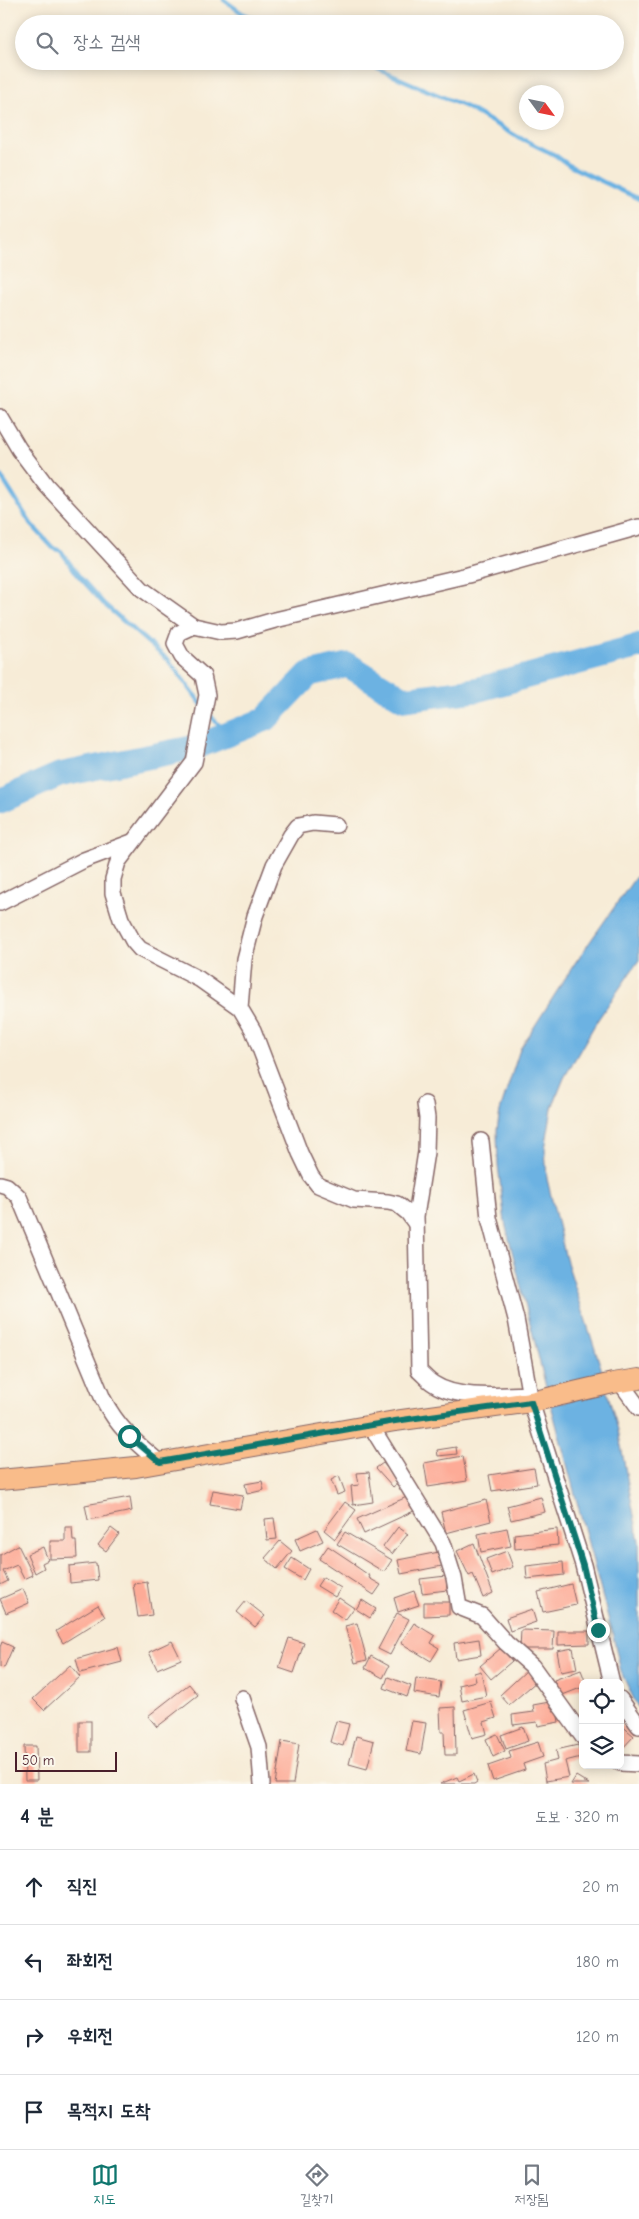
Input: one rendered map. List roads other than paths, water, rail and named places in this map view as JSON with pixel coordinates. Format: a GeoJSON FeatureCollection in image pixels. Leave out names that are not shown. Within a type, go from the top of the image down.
{"type":"FeatureCollection","features":[{"type":"Feature","properties":{"kind":"main road"},"geometry":{"type":"LineString","coordinates":[[0,1480],[136,1467],[533,1399],[624,1381]]}},
{"type":"Feature","properties":{"kind":"street"},"geometry":{"type":"LineString","coordinates":[[0,417],[19,449],[46,485],[98,544],[142,589],[194,626],[221,632],[237,631],[275,620],[468,575],[639,527]]}},
{"type":"Feature","properties":{"kind":"street"},"geometry":{"type":"LineString","coordinates":[[194,626],[179,633],[174,644],[182,657],[203,676],[207,695],[194,762],[118,862],[113,879],[113,893],[121,919],[140,949],[199,979],[240,1008],[253,1030],[300,1153],[311,1176],[318,1185],[354,1200],[397,1204],[408,1212],[416,1224]]}},
{"type":"Feature","properties":{"kind":"street"},"geometry":{"type":"LineString","coordinates":[[240,1008],[244,958],[255,916],[274,864],[290,834],[298,826],[314,823],[336,825]]}},
{"type":"Feature","properties":{"kind":"street"},"geometry":{"type":"LineString","coordinates":[[0,903],[84,860],[132,842]]}},
{"type":"Feature","properties":{"kind":"street"},"geometry":{"type":"LineString","coordinates":[[425,1104],[427,1118],[426,1152],[416,1224],[419,1371],[433,1384],[450,1391],[533,1399]]}},
{"type":"Feature","properties":{"kind":"street"},"geometry":{"type":"LineString","coordinates":[[481,1141],[489,1218],[516,1319],[533,1399],[583,1565],[611,1679]]}},
{"type":"Feature","properties":{"kind":"street"},"geometry":{"type":"LineString","coordinates":[[0,1184],[7,1186],[19,1197],[113,1419],[129,1436],[160,1462]]}},
{"type":"Feature","properties":{"kind":"street"},"geometry":{"type":"LineString","coordinates":[[624,1381],[639,1408]]}},
{"type":"Feature","properties":{"kind":"street"},"geometry":{"type":"LineString","coordinates":[[371,1426],[443,1543],[454,1578],[459,1608],[482,1616],[506,1643],[532,1666],[579,1732]]}},
{"type":"Feature","properties":{"kind":"street"},"geometry":{"type":"LineString","coordinates":[[242,1698],[260,1748],[262,1784]]}},
{"type":"Feature","properties":{"kind":"street"},"geometry":{"type":"LineString","coordinates":[[624,1705],[639,1726]]}},
{"type":"Feature","properties":{"kind":"street"},"geometry":{"type":"LineString","coordinates":[[624,1763],[639,1764]]}},
{"type":"Feature","properties":{"kind":"water"},"geometry":{"type":"Polygon","coordinates":[[[639,872],[639,960],[597,1021],[564,1078],[552,1108],[545,1149],[547,1179],[566,1259],[604,1377],[547,1391],[505,1223],[498,1165],[497,1130],[500,1111],[520,1049],[575,963],[639,872]]]}},
{"type":"Feature","properties":{"kind":"water"},"geometry":{"type":"Polygon","coordinates":[[[607,1391],[618,1430],[639,1542],[639,1710],[621,1672],[551,1405],[607,1391]]]}},
{"type":"Feature","properties":{"kind":"waterway"},"geometry":{"type":"LineString","coordinates":[[224,0],[247,15]]}},
{"type":"Feature","properties":{"kind":"waterway"},"geometry":{"type":"LineString","coordinates":[[380,70],[466,107],[516,136],[555,155],[570,166],[639,199]]}},
{"type":"Feature","properties":{"kind":"waterway"},"geometry":{"type":"LineString","coordinates":[[0,475],[31,524],[53,548],[61,551],[78,575],[104,604],[169,661],[202,705]]}},
{"type":"Feature","properties":{"kind":"waterway"},"geometry":{"type":"LineString","coordinates":[[0,801],[59,775],[196,747],[266,719],[309,674],[348,665],[404,699],[476,690],[639,646]]}},
{"type":"Feature","properties":{"kind":"waterway"},"geometry":{"type":"LineString","coordinates":[[208,713],[228,735]]}}]}
